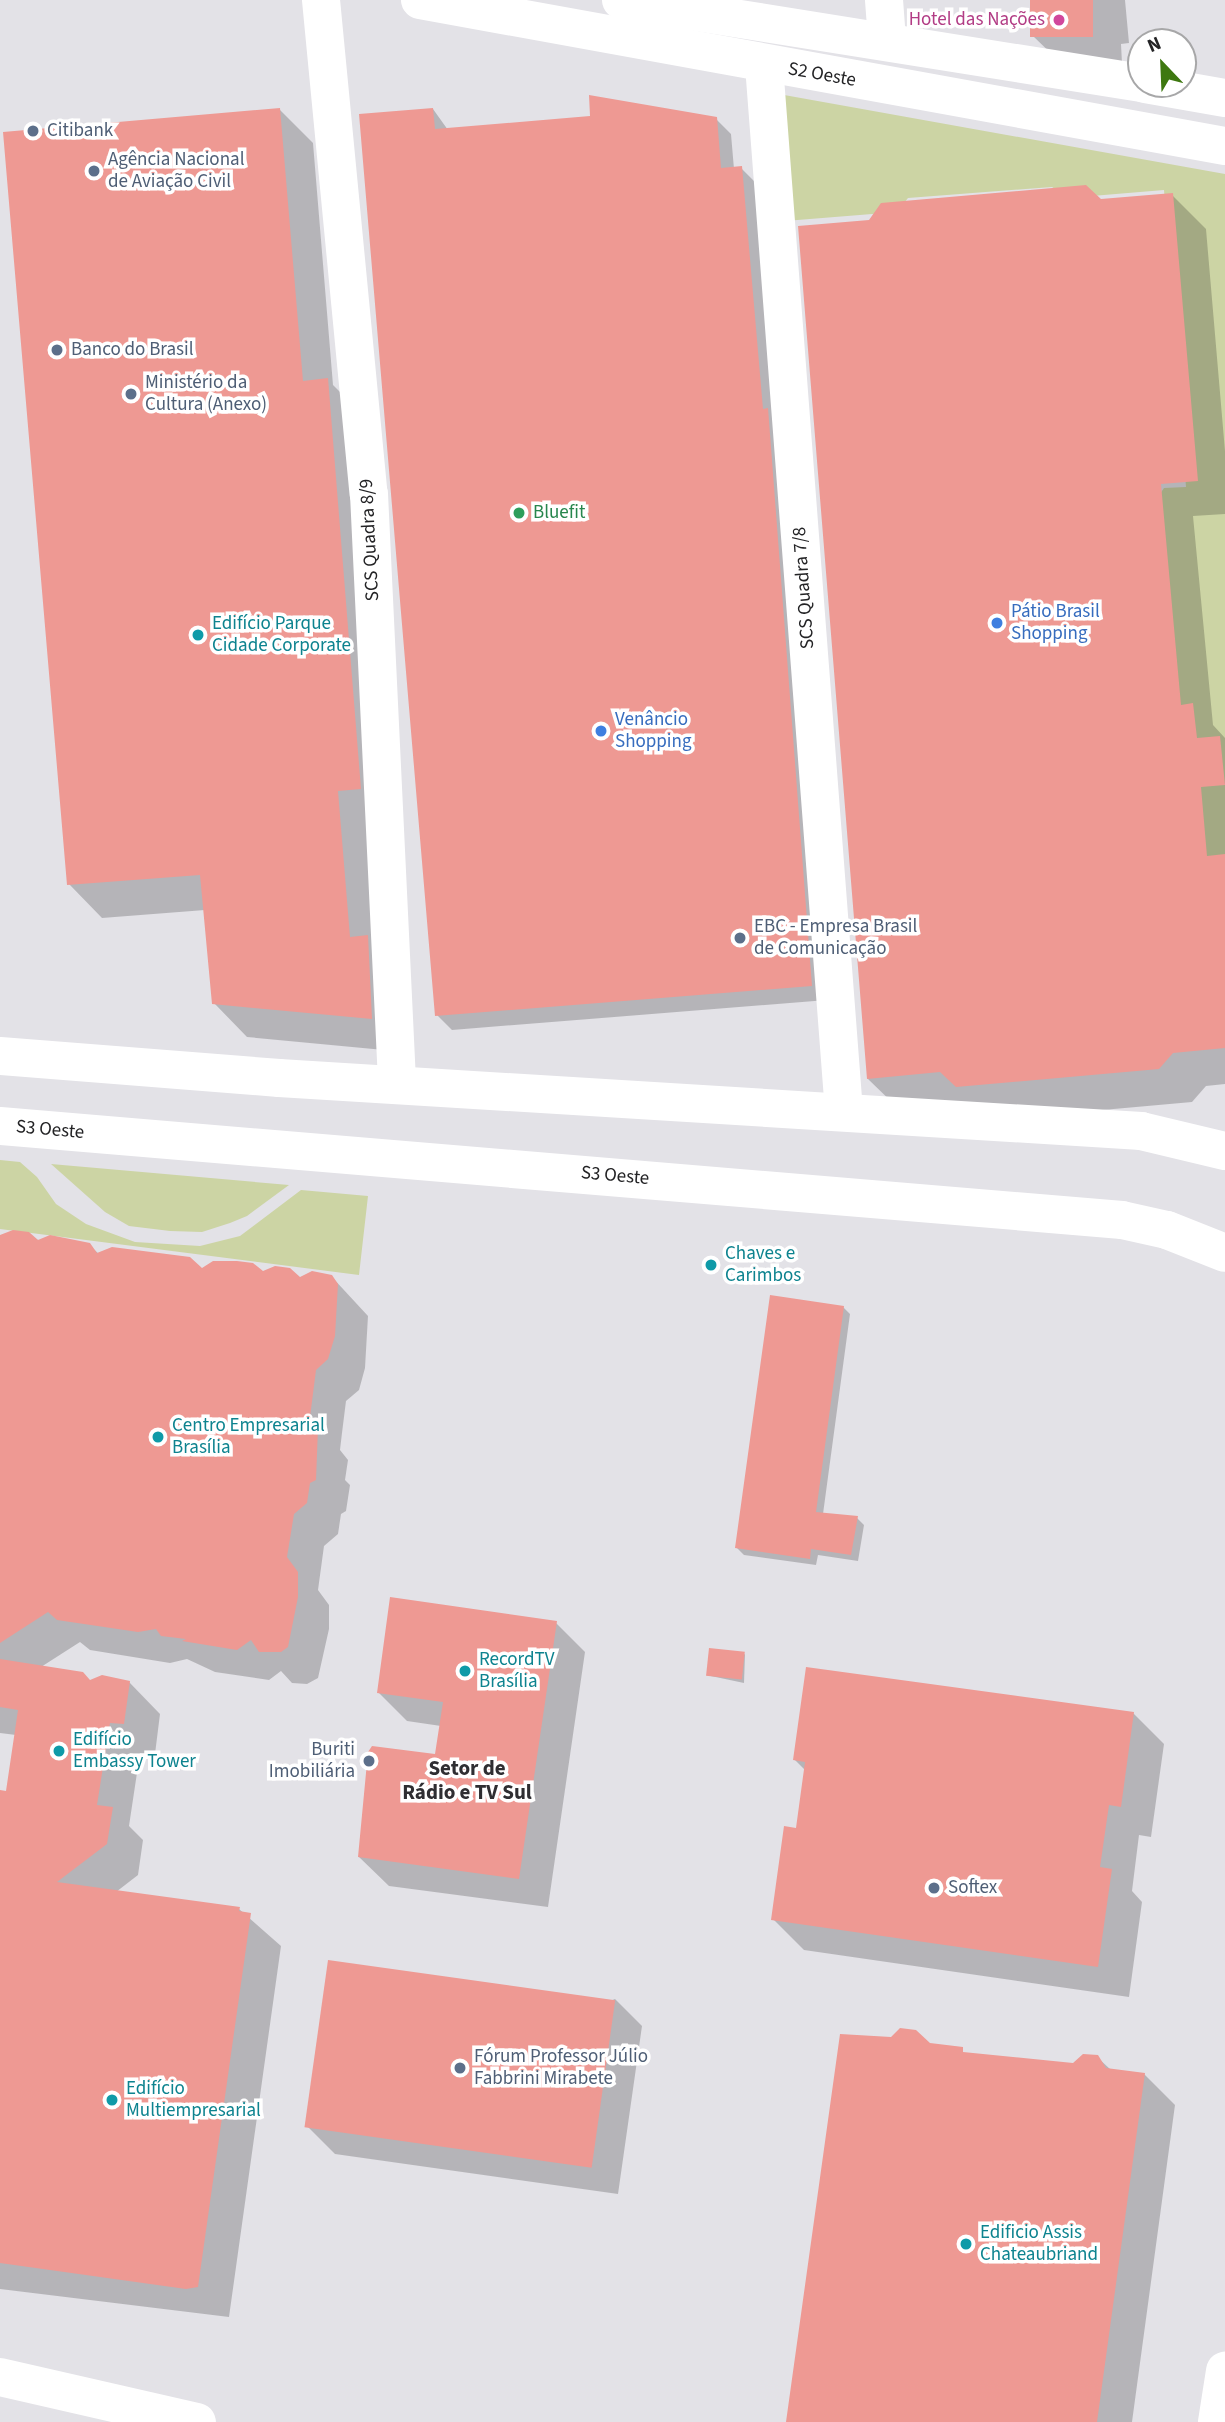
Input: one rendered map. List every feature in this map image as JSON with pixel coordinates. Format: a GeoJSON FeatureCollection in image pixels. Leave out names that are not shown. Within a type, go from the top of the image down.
{"type":"FeatureCollection","features":[{"type":"Feature","properties":{"kind":"main road","name":"SCS Quadra 8/9"},"geometry":{"type":"LineString","coordinates":[[321,0],[369,494],[397,1082]]}},
{"type":"Feature","properties":{"kind":"main road","name":"S2 Oeste"},"geometry":{"type":"LineString","coordinates":[[420,0],[764,65],[1225,146]]}},
{"type":"Feature","properties":{"kind":"main road"},"geometry":{"type":"LineString","coordinates":[[621,0],[887,40],[1127,81]]}},
{"type":"Feature","properties":{"kind":"main road"},"geometry":{"type":"LineString","coordinates":[[884,0],[887,40]]}},
{"type":"Feature","properties":{"kind":"main road","name":"SCS Quadra 7/8"},"geometry":{"type":"LineString","coordinates":[[764,65],[844,1111]]}},
{"type":"Feature","properties":{"kind":"main road"},"geometry":{"type":"LineString","coordinates":[[1197,93],[1225,98]]}},
{"type":"Feature","properties":{"kind":"main road"},"geometry":{"type":"LineString","coordinates":[[0,1056],[279,1078],[397,1082],[1141,1131],[1225,1151]]}},
{"type":"Feature","properties":{"kind":"main road","name":"S3 Oeste"},"geometry":{"type":"LineString","coordinates":[[0,1126],[1122,1220],[1167,1230],[1225,1253]]}},
{"type":"Feature","properties":{"kind":"main road"},"geometry":{"type":"LineString","coordinates":[[1217,2422],[1225,2371]]}},
{"type":"Feature","properties":{"kind":"main road"},"geometry":{"type":"LineString","coordinates":[[0,2376],[197,2422]]}},
{"type":"Feature","properties":{"kind":"green space"},"geometry":{"type":"Polygon","coordinates":[[[773,93],[1225,174],[1225,1015],[1174,841],[1150,509],[1164,488],[1186,487],[1164,190],[1068,198],[1052,187],[908,198],[897,212],[785,221],[773,93]]]}},
{"type":"Feature","properties":{"kind":"green space"},"geometry":{"type":"Polygon","coordinates":[[[0,1160],[20,1162],[37,1177],[56,1204],[86,1224],[135,1242],[200,1246],[240,1236],[301,1190],[368,1196],[359,1275],[0,1229],[0,1160]]]}},
{"type":"Feature","properties":{"kind":"green space"},"geometry":{"type":"Polygon","coordinates":[[[51,1164],[289,1185],[247,1216],[230,1223],[202,1232],[170,1231],[129,1226],[105,1212],[51,1164]]]}},
{"type":"Feature","properties":{"kind":"building","name":"Hotel das Nações"},"geometry":{"type":"Polygon","coordinates":[[[1030,0],[1093,0],[1093,37],[1030,37],[1030,0]]]}},
{"type":"Feature","properties":{"kind":"building","name":"Venâncio Shopping"},"geometry":{"type":"Polygon","coordinates":[[[589,95],[717,117],[721,168],[742,166],[763,409],[768,408],[812,986],[435,1016],[359,114],[433,108],[435,129],[590,116],[589,95]]]}},
{"type":"Feature","properties":{"kind":"building","name":"Edifício Parque Cidade Corporate"},"geometry":{"type":"Polygon","coordinates":[[[280,108],[303,381],[328,378],[361,789],[338,791],[350,937],[368,935],[372,1019],[212,1004],[200,875],[67,885],[3,132],[280,108]]]}},
{"type":"Feature","properties":{"kind":"building","name":"Pátio Brasil Shopping"},"geometry":{"type":"Polygon","coordinates":[[[1086,185],[1101,199],[1173,193],[1198,481],[1161,484],[1181,705],[1193,703],[1197,738],[1220,736],[1225,785],[1201,787],[1207,856],[1225,854],[1225,1048],[1173,1053],[1159,1069],[956,1087],[940,1072],[867,1079],[798,226],[869,220],[881,203],[1086,185]]]}},
{"type":"Feature","properties":{"kind":"building","name":"Centro Empresarial Brasília"},"geometry":{"type":"Polygon","coordinates":[[[13,1230],[29,1232],[38,1240],[50,1235],[90,1243],[97,1253],[112,1247],[190,1257],[202,1268],[213,1261],[253,1263],[263,1271],[275,1266],[290,1268],[300,1277],[312,1271],[332,1275],[338,1284],[335,1336],[328,1359],[316,1370],[310,1417],[318,1428],[316,1480],[310,1483],[307,1503],[294,1514],[287,1557],[298,1572],[298,1597],[288,1647],[281,1652],[259,1652],[251,1640],[237,1650],[161,1636],[156,1629],[138,1632],[57,1620],[48,1612],[0,1643],[0,1235],[13,1230]]]}},
{"type":"Feature","properties":{"kind":"building"},"geometry":{"type":"Polygon","coordinates":[[[770,1295],[844,1306],[816,1512],[858,1516],[851,1555],[811,1549],[810,1559],[735,1548],[770,1295]]]}},
{"type":"Feature","properties":{"kind":"building"},"geometry":{"type":"Polygon","coordinates":[[[390,1597],[557,1621],[519,1879],[358,1857],[368,1752],[372,1746],[435,1754],[443,1702],[377,1693],[390,1597]]]}},
{"type":"Feature","properties":{"kind":"building"},"geometry":{"type":"Polygon","coordinates":[[[709,1648],[745,1652],[742,1680],[706,1676],[709,1648]]]}},
{"type":"Feature","properties":{"kind":"building","name":"Edifício Multiempresarial"},"geometry":{"type":"Polygon","coordinates":[[[0,1659],[83,1672],[90,1680],[102,1675],[130,1681],[124,1724],[110,1723],[97,1805],[113,1807],[107,1844],[57,1882],[240,1907],[239,1911],[251,1913],[198,2287],[186,2289],[0,2263],[0,1790],[6,1791],[18,1710],[0,1707],[0,1659]]]}},
{"type":"Feature","properties":{"kind":"building"},"geometry":{"type":"Polygon","coordinates":[[[806,1667],[1134,1712],[1121,1807],[1109,1805],[1100,1867],[1112,1869],[1098,1967],[771,1920],[784,1826],[796,1828],[805,1762],[793,1760],[806,1667]]]}},
{"type":"Feature","properties":{"kind":"building","name":"Fórum Professor Júlio Fabbrini Mirabete"},"geometry":{"type":"Polygon","coordinates":[[[328,1960],[615,2000],[592,2168],[304,2127],[328,1960]]]}},
{"type":"Feature","properties":{"kind":"building","name":"Edificio Assis Chateaubriand"},"geometry":{"type":"Polygon","coordinates":[[[900,2028],[916,2030],[930,2043],[963,2047],[963,2052],[1073,2063],[1083,2054],[1098,2055],[1106,2068],[1145,2073],[1097,2422],[786,2422],[840,2034],[891,2037],[900,2028]]]}},
{"type":"Feature","properties":{"kind":"place","name":"Hotel das Nações"},"geometry":{"type":"Point","coordinates":[1059,20]}},
{"type":"Feature","properties":{"kind":"place","name":"Citibank"},"geometry":{"type":"Point","coordinates":[33,131]}},
{"type":"Feature","properties":{"kind":"place","name":"Agência Nacional de Aviação Civil"},"geometry":{"type":"Point","coordinates":[94,171]}},
{"type":"Feature","properties":{"kind":"place","name":"Banco do Brasil"},"geometry":{"type":"Point","coordinates":[57,350]}},
{"type":"Feature","properties":{"kind":"place","name":"Ministério da Cultura (Anexo)"},"geometry":{"type":"Point","coordinates":[131,394]}},
{"type":"Feature","properties":{"kind":"place","name":"Bluefit"},"geometry":{"type":"Point","coordinates":[519,513]}},
{"type":"Feature","properties":{"kind":"place","name":"Pátio Brasil Shopping"},"geometry":{"type":"Point","coordinates":[997,623]}},
{"type":"Feature","properties":{"kind":"place","name":"Edifício Parque Cidade Corporate"},"geometry":{"type":"Point","coordinates":[198,635]}},
{"type":"Feature","properties":{"kind":"place","name":"Venâncio Shopping"},"geometry":{"type":"Point","coordinates":[601,731]}},
{"type":"Feature","properties":{"kind":"place","name":"EBC - Empresa Brasil de Comunicação"},"geometry":{"type":"Point","coordinates":[740,938]}},
{"type":"Feature","properties":{"kind":"place","name":"Chaves e Carimbos"},"geometry":{"type":"Point","coordinates":[711,1265]}},
{"type":"Feature","properties":{"kind":"place","name":"Centro Empresarial Brasília"},"geometry":{"type":"Point","coordinates":[158,1437]}},
{"type":"Feature","properties":{"kind":"place","name":"RecordTV Brasília"},"geometry":{"type":"Point","coordinates":[465,1671]}},
{"type":"Feature","properties":{"kind":"place","name":"Edifício Embassy Tower"},"geometry":{"type":"Point","coordinates":[59,1751]}},
{"type":"Feature","properties":{"kind":"place","name":"Buriti Imobiliária"},"geometry":{"type":"Point","coordinates":[369,1761]}},
{"type":"Feature","properties":{"kind":"place","name":"Softex"},"geometry":{"type":"Point","coordinates":[934,1888]}},
{"type":"Feature","properties":{"kind":"place","name":"Fórum Professor Júlio Fabbrini Mirabete"},"geometry":{"type":"Point","coordinates":[460,2068]}},
{"type":"Feature","properties":{"kind":"place","name":"Edifício Multiempresarial"},"geometry":{"type":"Point","coordinates":[112,2100]}},
{"type":"Feature","properties":{"kind":"place","name":"Edificio Assis Chateaubriand"},"geometry":{"type":"Point","coordinates":[966,2244]}},
{"type":"Feature","properties":{"kind":"district","name":"Setor de Rádio e TV Sul"},"geometry":{"type":"Point","coordinates":[467,1780]}}]}
